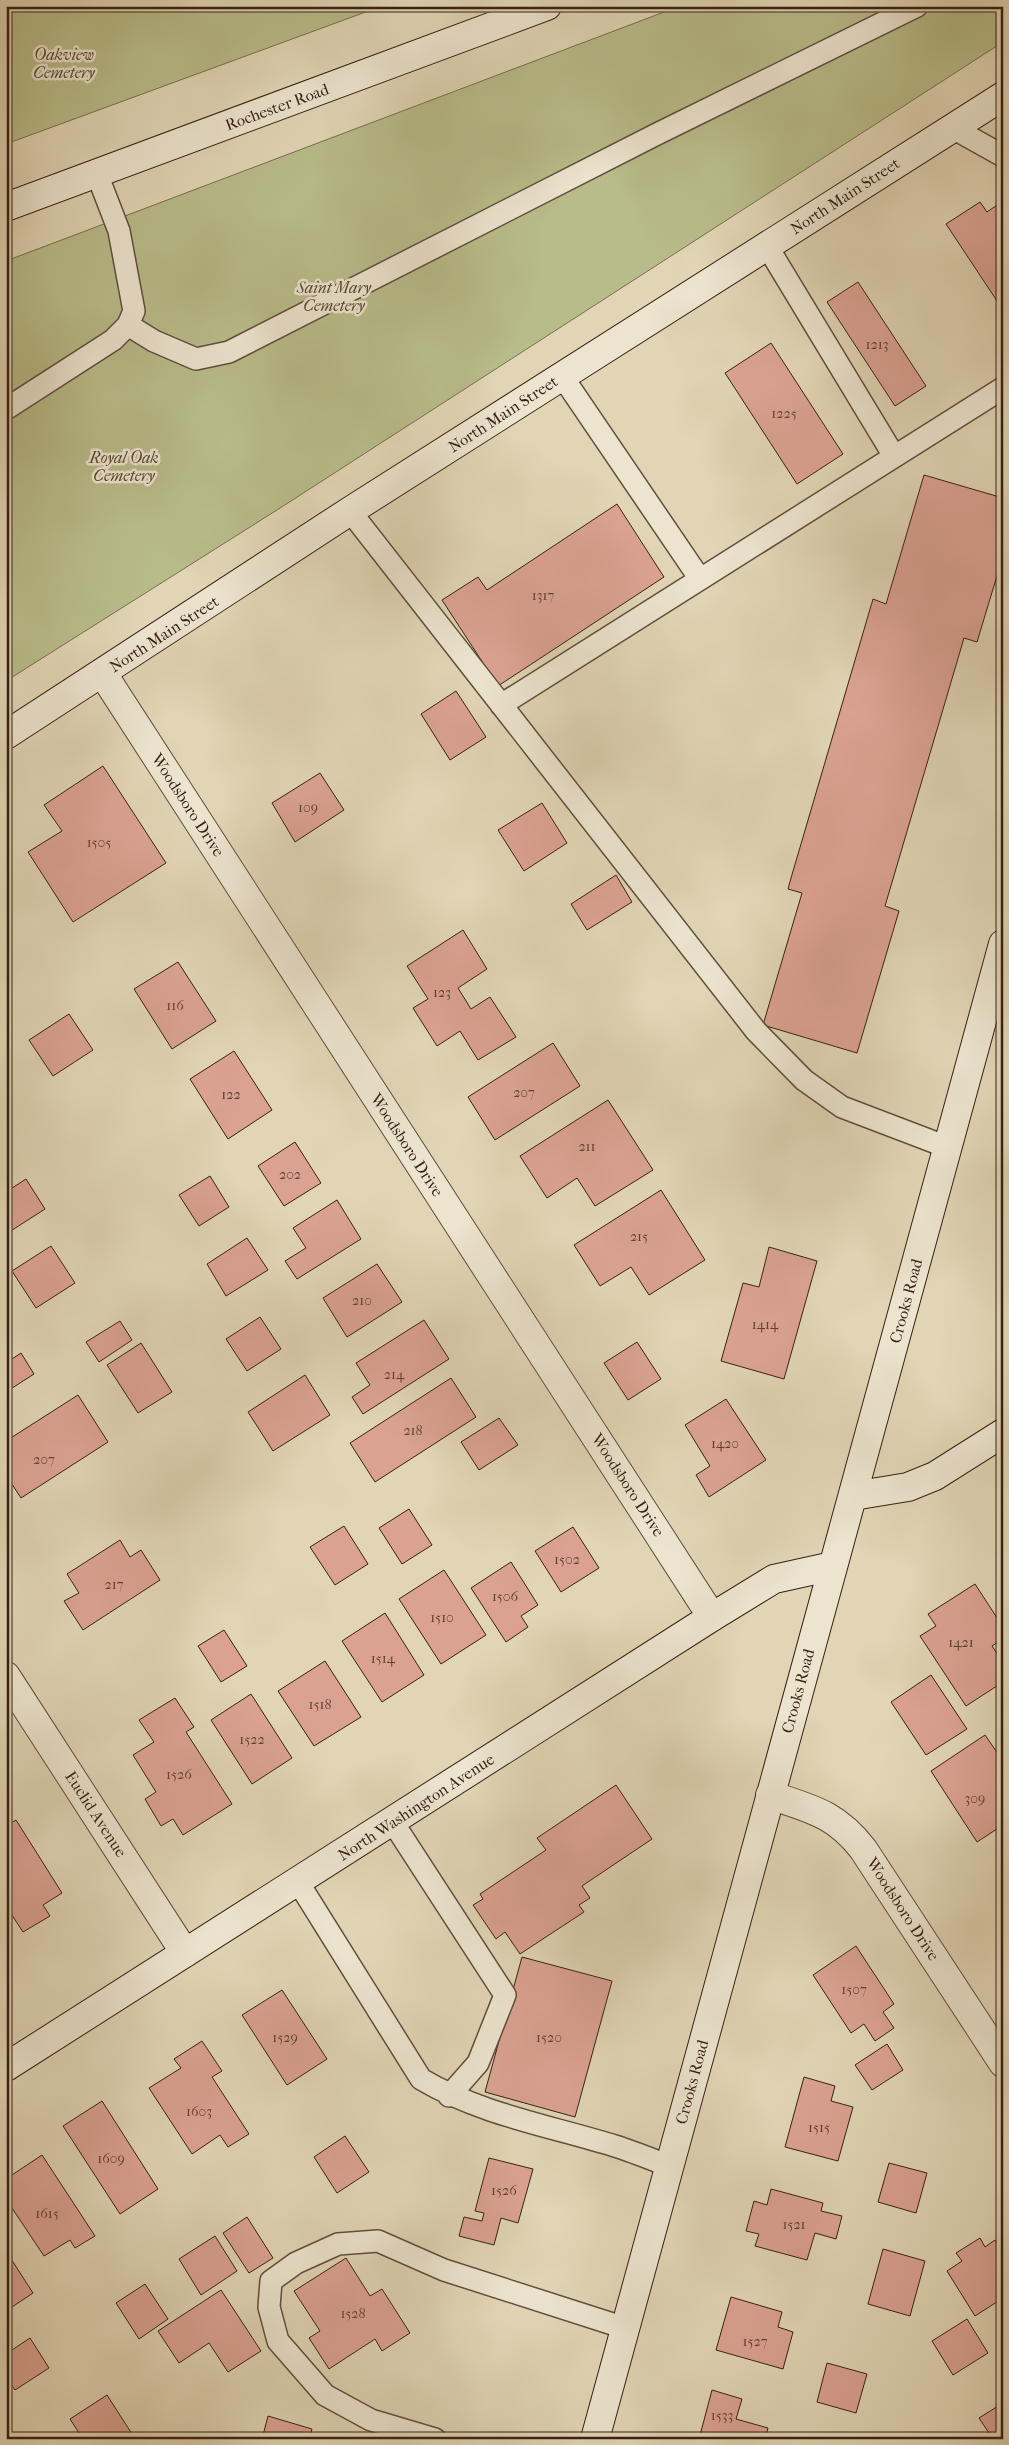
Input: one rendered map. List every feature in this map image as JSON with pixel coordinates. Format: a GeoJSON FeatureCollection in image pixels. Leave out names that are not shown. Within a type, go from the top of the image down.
{"type":"FeatureCollection","features":[{"type":"Feature","properties":{"kind":"main road","name":"Rochester Road"},"geometry":{"type":"LineString","coordinates":[[6,207],[547,6]]}},
{"type":"Feature","properties":{"kind":"main road","name":"North Main Street"},"geometry":{"type":"LineString","coordinates":[[6,735],[103,674],[350,511],[1003,96]]}},
{"type":"Feature","properties":{"kind":"main road","name":"Woodsboro Drive"},"geometry":{"type":"LineString","coordinates":[[103,674],[712,1617]]}},
{"type":"Feature","properties":{"kind":"main road","name":"Crooks Road"},"geometry":{"type":"LineString","coordinates":[[595,2439],[1003,944]]}},
{"type":"Feature","properties":{"kind":"main road"},"geometry":{"type":"LineString","coordinates":[[853,1496],[908,1487],[935,1476],[1003,1434]]}},
{"type":"Feature","properties":{"kind":"main road","name":"North Washington Avenue"},"geometry":{"type":"LineString","coordinates":[[6,2067],[712,1617],[774,1580],[833,1566]]}},
{"type":"Feature","properties":{"kind":"main road","name":"Euclid Avenue"},"geometry":{"type":"LineString","coordinates":[[6,1676],[185,1953]]}},
{"type":"Feature","properties":{"kind":"main road","name":"Woodsboro Drive"},"geometry":{"type":"LineString","coordinates":[[770,1795],[819,1812],[837,1821],[852,1834],[1003,2063]]}},
{"type":"Feature","properties":{"kind":"lane"},"geometry":{"type":"LineString","coordinates":[[128,325],[154,341],[196,359],[230,352],[648,138],[917,6]]}},
{"type":"Feature","properties":{"kind":"lane"},"geometry":{"type":"LineString","coordinates":[[953,128],[1003,156]]}},
{"type":"Feature","properties":{"kind":"lane"},"geometry":{"type":"LineString","coordinates":[[6,409],[113,340],[128,325],[134,311],[119,231],[97,174]]}},
{"type":"Feature","properties":{"kind":"lane"},"geometry":{"type":"LineString","coordinates":[[767,246],[894,456]]}},
{"type":"Feature","properties":{"kind":"lane"},"geometry":{"type":"LineString","coordinates":[[562,376],[700,579]]}},
{"type":"Feature","properties":{"kind":"lane"},"geometry":{"type":"LineString","coordinates":[[500,705],[1003,388]]}},
{"type":"Feature","properties":{"kind":"lane"},"geometry":{"type":"LineString","coordinates":[[350,511],[756,1031],[804,1080],[842,1107],[947,1147]]}},
{"type":"Feature","properties":{"kind":"lane"},"geometry":{"type":"LineString","coordinates":[[392,1821],[504,1995],[478,2063],[449,2096]]}},
{"type":"Feature","properties":{"kind":"lane"},"geometry":{"type":"LineString","coordinates":[[298,1882],[421,2079],[449,2096],[509,2116],[617,2146],[669,2166]]}},
{"type":"Feature","properties":{"kind":"lane"},"geometry":{"type":"LineString","coordinates":[[435,2439],[371,2420],[325,2395],[278,2341],[269,2307],[271,2281],[296,2263],[338,2244],[378,2240],[444,2270],[625,2328]]}},
{"type":"Feature","properties":{"kind":"green space","name":"Oakview Cemetery"},"geometry":{"type":"Polygon","coordinates":[[[6,6],[382,6],[6,144],[6,6]]]}},
{"type":"Feature","properties":{"kind":"green space","name":"Saint Mary Cemetery"},"geometry":{"type":"Polygon","coordinates":[[[680,6],[1003,6],[1003,42],[277,510],[6,681],[6,261],[680,6]]]}},
{"type":"Feature","properties":{"kind":"building"},"geometry":{"type":"Polygon","coordinates":[[[1003,201],[1003,310],[946,224],[980,202],[987,212],[1003,201]]]}},
{"type":"Feature","properties":{"kind":"building"},"geometry":{"type":"Polygon","coordinates":[[[858,282],[926,386],[895,406],[827,302],[858,282]]]}},
{"type":"Feature","properties":{"kind":"building"},"geometry":{"type":"Polygon","coordinates":[[[771,343],[843,454],[797,484],[725,373],[771,343]]]}},
{"type":"Feature","properties":{"kind":"building"},"geometry":{"type":"Polygon","coordinates":[[[924,475],[1003,498],[1003,556],[977,642],[964,638],[885,906],[899,911],[857,1053],[763,1025],[802,893],[788,889],[791,878],[873,599],[886,604],[924,475]]]}},
{"type":"Feature","properties":{"kind":"building"},"geometry":{"type":"Polygon","coordinates":[[[617,504],[664,577],[498,686],[442,600],[478,577],[487,590],[617,504]]]}},
{"type":"Feature","properties":{"kind":"building"},"geometry":{"type":"Polygon","coordinates":[[[456,691],[486,737],[450,760],[421,714],[456,691]]]}},
{"type":"Feature","properties":{"kind":"building"},"geometry":{"type":"Polygon","coordinates":[[[103,766],[166,863],[73,922],[28,852],[62,831],[44,805],[103,766]]]}},
{"type":"Feature","properties":{"kind":"building"},"geometry":{"type":"Polygon","coordinates":[[[320,773],[344,810],[295,842],[272,803],[320,773]]]}},
{"type":"Feature","properties":{"kind":"building"},"geometry":{"type":"Polygon","coordinates":[[[542,803],[567,843],[524,871],[498,830],[542,803]]]}},
{"type":"Feature","properties":{"kind":"building"},"geometry":{"type":"Polygon","coordinates":[[[616,875],[632,902],[587,930],[571,904],[616,875]]]}},
{"type":"Feature","properties":{"kind":"building"},"geometry":{"type":"Polygon","coordinates":[[[463,930],[487,969],[458,988],[471,1009],[490,997],[516,1037],[478,1060],[460,1031],[437,1046],[413,1008],[428,999],[407,966],[463,930]]]}},
{"type":"Feature","properties":{"kind":"building"},"geometry":{"type":"Polygon","coordinates":[[[178,962],[216,1021],[172,1049],[134,989],[178,962]]]}},
{"type":"Feature","properties":{"kind":"building"},"geometry":{"type":"Polygon","coordinates":[[[69,1014],[93,1050],[53,1076],[29,1040],[69,1014]]]}},
{"type":"Feature","properties":{"kind":"building"},"geometry":{"type":"Polygon","coordinates":[[[553,1043],[580,1086],[495,1140],[468,1097],[553,1043]]]}},
{"type":"Feature","properties":{"kind":"building"},"geometry":{"type":"Polygon","coordinates":[[[234,1051],[272,1110],[228,1139],[190,1079],[234,1051]]]}},
{"type":"Feature","properties":{"kind":"building"},"geometry":{"type":"Polygon","coordinates":[[[608,1100],[653,1170],[595,1206],[577,1178],[547,1198],[520,1156],[608,1100]]]}},
{"type":"Feature","properties":{"kind":"building"},"geometry":{"type":"Polygon","coordinates":[[[295,1142],[321,1183],[284,1206],[258,1166],[295,1142]]]}},
{"type":"Feature","properties":{"kind":"building"},"geometry":{"type":"Polygon","coordinates":[[[210,1176],[229,1207],[199,1226],[179,1195],[210,1176]]]}},
{"type":"Feature","properties":{"kind":"building"},"geometry":{"type":"Polygon","coordinates":[[[26,1179],[45,1209],[6,1234],[6,1192],[26,1179]]]}},
{"type":"Feature","properties":{"kind":"building"},"geometry":{"type":"Polygon","coordinates":[[[661,1190],[705,1260],[649,1295],[631,1267],[600,1286],[574,1245],[661,1190]]]}},
{"type":"Feature","properties":{"kind":"building"},"geometry":{"type":"Polygon","coordinates":[[[337,1200],[361,1239],[297,1279],[285,1261],[306,1248],[293,1228],[337,1200]]]}},
{"type":"Feature","properties":{"kind":"building"},"geometry":{"type":"Polygon","coordinates":[[[247,1238],[268,1270],[226,1296],[207,1264],[247,1238]]]}},
{"type":"Feature","properties":{"kind":"building"},"geometry":{"type":"Polygon","coordinates":[[[51,1246],[75,1283],[36,1308],[12,1271],[51,1246]]]}},
{"type":"Feature","properties":{"kind":"building"},"geometry":{"type":"Polygon","coordinates":[[[769,1247],[817,1261],[784,1379],[721,1361],[743,1283],[759,1287],[769,1247]]]}},
{"type":"Feature","properties":{"kind":"building"},"geometry":{"type":"Polygon","coordinates":[[[377,1264],[402,1302],[347,1337],[323,1298],[377,1264]]]}},
{"type":"Feature","properties":{"kind":"building"},"geometry":{"type":"Polygon","coordinates":[[[260,1317],[281,1349],[247,1371],[226,1339],[260,1317]]]}},
{"type":"Feature","properties":{"kind":"building"},"geometry":{"type":"Polygon","coordinates":[[[424,1320],[449,1359],[363,1414],[352,1397],[370,1385],[356,1363],[424,1320]]]}},
{"type":"Feature","properties":{"kind":"building"},"geometry":{"type":"Polygon","coordinates":[[[120,1321],[132,1340],[99,1362],[86,1342],[120,1321]]]}},
{"type":"Feature","properties":{"kind":"building"},"geometry":{"type":"Polygon","coordinates":[[[637,1342],[661,1379],[628,1400],[604,1363],[637,1342]]]}},
{"type":"Feature","properties":{"kind":"building"},"geometry":{"type":"Polygon","coordinates":[[[141,1343],[172,1392],[138,1413],[107,1365],[141,1343]]]}},
{"type":"Feature","properties":{"kind":"building"},"geometry":{"type":"Polygon","coordinates":[[[21,1353],[34,1374],[6,1392],[6,1363],[21,1353]]]}},
{"type":"Feature","properties":{"kind":"building"},"geometry":{"type":"Polygon","coordinates":[[[305,1375],[330,1415],[273,1451],[248,1412],[305,1375]]]}},
{"type":"Feature","properties":{"kind":"building"},"geometry":{"type":"Polygon","coordinates":[[[451,1378],[476,1417],[375,1482],[350,1443],[451,1378]]]}},
{"type":"Feature","properties":{"kind":"building"},"geometry":{"type":"Polygon","coordinates":[[[78,1395],[108,1442],[21,1498],[6,1475],[6,1441],[78,1395]]]}},
{"type":"Feature","properties":{"kind":"building"},"geometry":{"type":"Polygon","coordinates":[[[726,1399],[766,1460],[709,1497],[696,1475],[710,1466],[685,1425],[726,1399]]]}},
{"type":"Feature","properties":{"kind":"building"},"geometry":{"type":"Polygon","coordinates":[[[499,1418],[518,1445],[479,1470],[461,1442],[499,1418]]]}},
{"type":"Feature","properties":{"kind":"building"},"geometry":{"type":"Polygon","coordinates":[[[409,1509],[432,1545],[402,1564],[379,1528],[409,1509]]]}},
{"type":"Feature","properties":{"kind":"building"},"geometry":{"type":"Polygon","coordinates":[[[344,1526],[368,1564],[335,1585],[310,1547],[344,1526]]]}},
{"type":"Feature","properties":{"kind":"building"},"geometry":{"type":"Polygon","coordinates":[[[573,1527],[599,1568],[561,1592],[535,1551],[573,1527]]]}},
{"type":"Feature","properties":{"kind":"building"},"geometry":{"type":"Polygon","coordinates":[[[120,1540],[130,1557],[141,1550],[160,1580],[83,1630],[64,1601],[79,1593],[67,1574],[120,1540]]]}},
{"type":"Feature","properties":{"kind":"building"},"geometry":{"type":"Polygon","coordinates":[[[511,1562],[538,1605],[521,1616],[528,1627],[506,1642],[471,1588],[511,1562]]]}},
{"type":"Feature","properties":{"kind":"building"},"geometry":{"type":"Polygon","coordinates":[[[444,1570],[486,1635],[441,1664],[399,1599],[444,1570]]]}},
{"type":"Feature","properties":{"kind":"building"},"geometry":{"type":"Polygon","coordinates":[[[975,1584],[1003,1627],[1003,1639],[992,1646],[1003,1662],[1003,1682],[966,1706],[920,1636],[936,1626],[928,1614],[975,1584]]]}},
{"type":"Feature","properties":{"kind":"building"},"geometry":{"type":"Polygon","coordinates":[[[385,1613],[424,1675],[382,1702],[342,1641],[385,1613]]]}},
{"type":"Feature","properties":{"kind":"building"},"geometry":{"type":"Polygon","coordinates":[[[224,1630],[247,1666],[221,1682],[198,1646],[224,1630]]]}},
{"type":"Feature","properties":{"kind":"building"},"geometry":{"type":"Polygon","coordinates":[[[325,1661],[361,1717],[314,1746],[278,1691],[325,1661]]]}},
{"type":"Feature","properties":{"kind":"building"},"geometry":{"type":"Polygon","coordinates":[[[931,1675],[967,1729],[926,1755],[891,1702],[931,1675]]]}},
{"type":"Feature","properties":{"kind":"building"},"geometry":{"type":"Polygon","coordinates":[[[251,1694],[292,1758],[252,1784],[211,1720],[251,1694]]]}},
{"type":"Feature","properties":{"kind":"building"},"geometry":{"type":"Polygon","coordinates":[[[175,1698],[194,1727],[186,1732],[232,1804],[183,1835],[173,1819],[161,1826],[145,1799],[156,1792],[133,1755],[154,1742],[139,1720],[175,1698]]]}},
{"type":"Feature","properties":{"kind":"building"},"geometry":{"type":"Polygon","coordinates":[[[985,1735],[1003,1761],[1003,1825],[977,1842],[931,1771],[985,1735]]]}},
{"type":"Feature","properties":{"kind":"building"},"geometry":{"type":"Polygon","coordinates":[[[616,1785],[652,1839],[582,1886],[590,1898],[579,1905],[584,1912],[520,1954],[505,1932],[496,1939],[473,1905],[483,1899],[480,1894],[546,1850],[537,1838],[616,1785]]]}},
{"type":"Feature","properties":{"kind":"building"},"geometry":{"type":"Polygon","coordinates":[[[16,1820],[62,1893],[43,1905],[50,1916],[23,1932],[6,1906],[6,1826],[16,1820]]]}},
{"type":"Feature","properties":{"kind":"building"},"geometry":{"type":"Polygon","coordinates":[[[856,1946],[894,2004],[883,2012],[894,2028],[875,2041],[864,2024],[851,2033],[813,1975],[856,1946]]]}},
{"type":"Feature","properties":{"kind":"building"},"geometry":{"type":"Polygon","coordinates":[[[522,1957],[612,1981],[575,2117],[485,2092],[522,1957]]]}},
{"type":"Feature","properties":{"kind":"building"},"geometry":{"type":"Polygon","coordinates":[[[282,1990],[327,2059],[287,2085],[242,2015],[282,1990]]]}},
{"type":"Feature","properties":{"kind":"building"},"geometry":{"type":"Polygon","coordinates":[[[202,2041],[222,2071],[212,2077],[249,2134],[228,2147],[220,2135],[192,2154],[149,2088],[181,2068],[174,2059],[202,2041]]]}},
{"type":"Feature","properties":{"kind":"building"},"geometry":{"type":"Polygon","coordinates":[[[887,2044],[903,2070],[872,2090],[855,2065],[887,2044]]]}},
{"type":"Feature","properties":{"kind":"building"},"geometry":{"type":"Polygon","coordinates":[[[804,2077],[835,2086],[831,2101],[853,2107],[838,2161],[785,2147],[804,2077]]]}},
{"type":"Feature","properties":{"kind":"building"},"geometry":{"type":"Polygon","coordinates":[[[102,2101],[158,2189],[120,2214],[63,2126],[102,2101]]]}},
{"type":"Feature","properties":{"kind":"building"},"geometry":{"type":"Polygon","coordinates":[[[345,2136],[369,2172],[337,2193],[314,2157],[345,2136]]]}},
{"type":"Feature","properties":{"kind":"building"},"geometry":{"type":"Polygon","coordinates":[[[42,2155],[95,2236],[75,2248],[70,2240],[44,2256],[6,2199],[6,2179],[42,2155]]]}},
{"type":"Feature","properties":{"kind":"building"},"geometry":{"type":"Polygon","coordinates":[[[489,2158],[533,2169],[518,2223],[501,2218],[494,2245],[459,2236],[464,2217],[482,2221],[484,2213],[475,2211],[489,2158]]]}},
{"type":"Feature","properties":{"kind":"building"},"geometry":{"type":"Polygon","coordinates":[[[889,2163],[927,2173],[916,2213],[878,2202],[889,2163]]]}},
{"type":"Feature","properties":{"kind":"building"},"geometry":{"type":"Polygon","coordinates":[[[771,2189],[823,2203],[821,2211],[842,2216],[836,2239],[815,2233],[807,2260],[755,2246],[759,2234],[746,2231],[754,2201],[767,2205],[771,2189]]]}},
{"type":"Feature","properties":{"kind":"building"},"geometry":{"type":"Polygon","coordinates":[[[247,2217],[273,2258],[249,2273],[223,2233],[247,2217]]]}},
{"type":"Feature","properties":{"kind":"building"},"geometry":{"type":"Polygon","coordinates":[[[215,2236],[237,2271],[201,2295],[179,2259],[215,2236]]]}},
{"type":"Feature","properties":{"kind":"building"},"geometry":{"type":"Polygon","coordinates":[[[980,2238],[985,2247],[995,2240],[1003,2250],[1003,2298],[975,2316],[947,2271],[962,2261],[956,2253],[980,2238]]]}},
{"type":"Feature","properties":{"kind":"building"},"geometry":{"type":"Polygon","coordinates":[[[883,2249],[925,2261],[910,2316],[868,2304],[883,2249]]]}},
{"type":"Feature","properties":{"kind":"building"},"geometry":{"type":"Polygon","coordinates":[[[6,2251],[33,2293],[6,2311],[6,2251]]]}},
{"type":"Feature","properties":{"kind":"building"},"geometry":{"type":"Polygon","coordinates":[[[346,2258],[370,2296],[382,2289],[410,2333],[382,2351],[375,2339],[329,2369],[309,2338],[320,2331],[294,2291],[346,2258]]]}},
{"type":"Feature","properties":{"kind":"building"},"geometry":{"type":"Polygon","coordinates":[[[145,2284],[168,2319],[139,2339],[116,2303],[145,2284]]]}},
{"type":"Feature","properties":{"kind":"building"},"geometry":{"type":"Polygon","coordinates":[[[221,2290],[261,2351],[228,2372],[209,2343],[179,2363],[158,2331],[221,2290]]]}},
{"type":"Feature","properties":{"kind":"building"},"geometry":{"type":"Polygon","coordinates":[[[731,2297],[782,2312],[778,2327],[793,2332],[783,2369],[716,2350],[731,2297]]]}},
{"type":"Feature","properties":{"kind":"building"},"geometry":{"type":"Polygon","coordinates":[[[967,2319],[988,2353],[953,2375],[932,2341],[967,2319]]]}},
{"type":"Feature","properties":{"kind":"building"},"geometry":{"type":"Polygon","coordinates":[[[30,2338],[49,2368],[15,2390],[6,2377],[6,2354],[30,2338]]]}},
{"type":"Feature","properties":{"kind":"building"},"geometry":{"type":"Polygon","coordinates":[[[827,2363],[867,2374],[856,2413],[817,2402],[827,2363]]]}},
{"type":"Feature","properties":{"kind":"building"},"geometry":{"type":"Polygon","coordinates":[[[712,2390],[742,2399],[736,2419],[768,2428],[765,2439],[699,2439],[712,2390]]]}},
{"type":"Feature","properties":{"kind":"building"},"geometry":{"type":"Polygon","coordinates":[[[107,2395],[132,2434],[124,2439],[83,2439],[70,2419],[107,2395]]]}},
{"type":"Feature","properties":{"kind":"building"},"geometry":{"type":"Polygon","coordinates":[[[1003,2403],[1003,2439],[993,2439],[979,2418],[1003,2403]]]}},
{"type":"Feature","properties":{"kind":"building"},"geometry":{"type":"Polygon","coordinates":[[[268,2416],[312,2429],[309,2439],[262,2439],[268,2416]]]}},
{"type":"Feature","properties":{"kind":"park label","name":"Royal Oak Cemetery"},"geometry":{"type":"Point","coordinates":[124,466]}}]}
